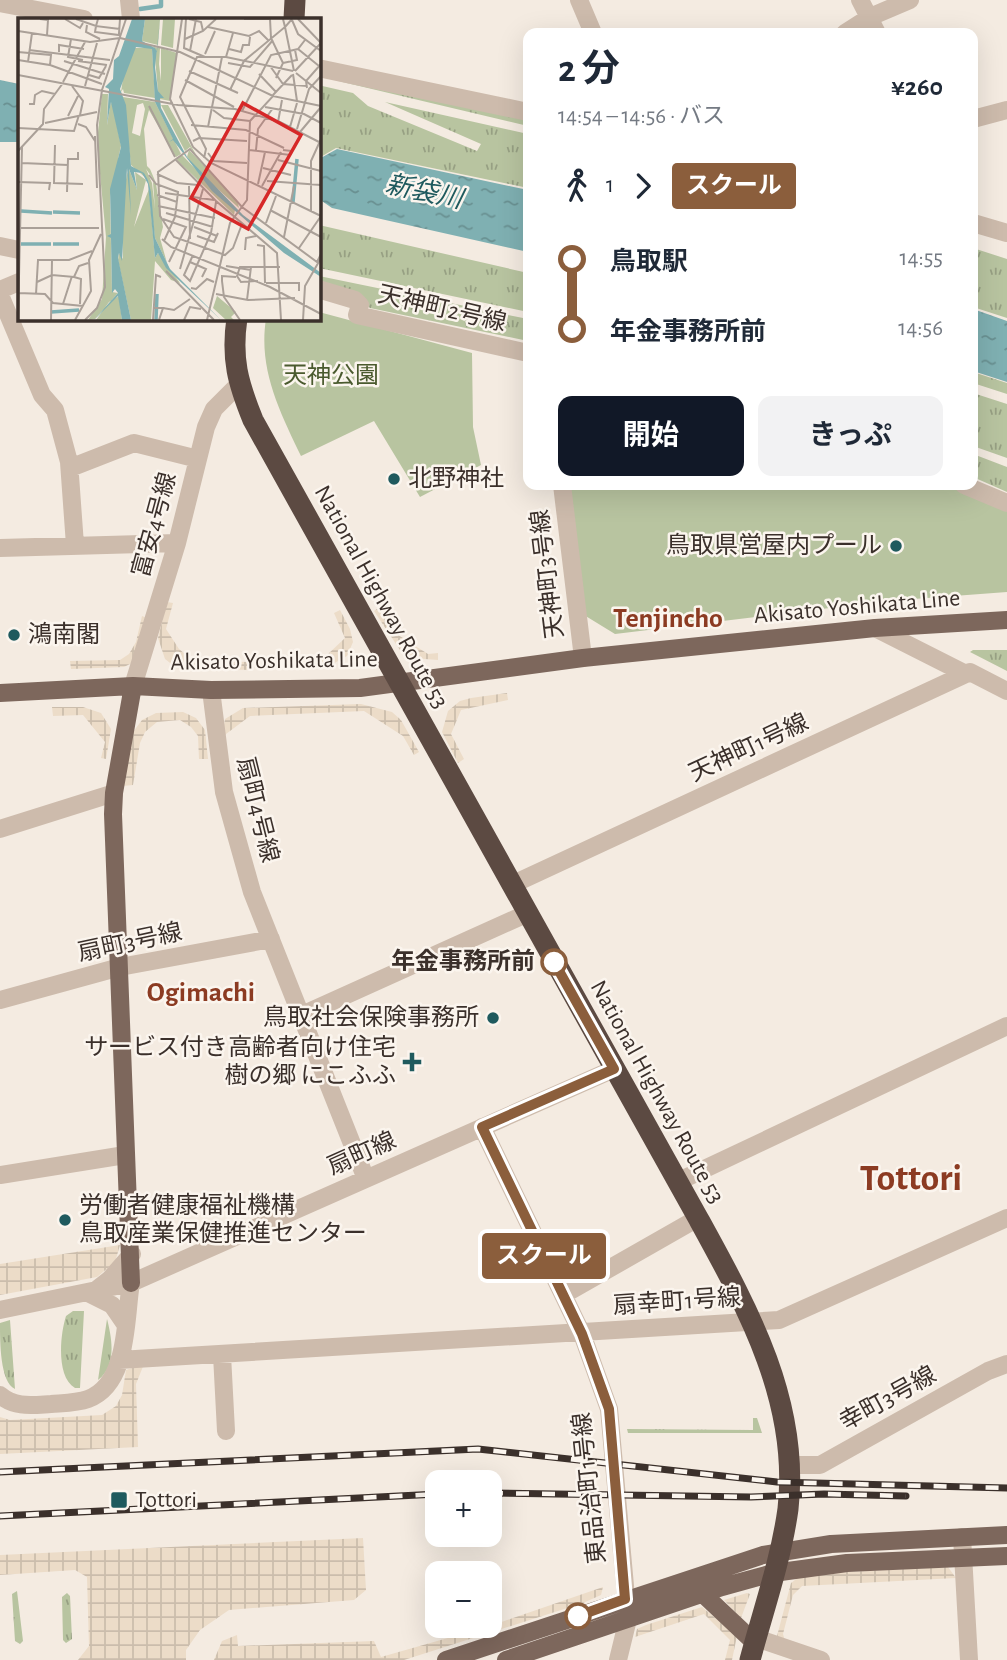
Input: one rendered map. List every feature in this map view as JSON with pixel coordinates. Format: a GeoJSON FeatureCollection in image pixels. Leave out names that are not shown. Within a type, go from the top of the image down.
{"type":"FeatureCollection","features":[{"type":"Feature","properties":{"kind":"highway"},"geometry":{"type":"LineString","coordinates":[[294,18],[295,0]]}},
{"type":"Feature","properties":{"kind":"highway","name":"National Highway Route 53"},"geometry":{"type":"LineString","coordinates":[[237,320],[233,348],[239,384],[271,455],[400,682],[754,1322],[776,1381],[790,1465],[788,1510],[754,1647]]}},
{"type":"Feature","properties":{"kind":"main road","name":"Akisato Yoshikata Line"},"geometry":{"type":"LineString","coordinates":[[0,693],[133,686],[211,690],[360,688],[583,658],[875,628],[1007,620]]}},
{"type":"Feature","properties":{"kind":"main road"},"geometry":{"type":"LineString","coordinates":[[131,1283],[114,793],[133,686]]}},
{"type":"Feature","properties":{"kind":"main road"},"geometry":{"type":"LineString","coordinates":[[446,1660],[722,1566],[779,1551],[839,1543],[1007,1535]]}},
{"type":"Feature","properties":{"kind":"main road"},"geometry":{"type":"LineString","coordinates":[[506,1660],[773,1573],[846,1563],[1007,1556]]}},
{"type":"Feature","properties":{"kind":"main road"},"geometry":{"type":"LineString","coordinates":[[703,1594],[754,1647]]}},
{"type":"Feature","properties":{"kind":"street"},"geometry":{"type":"LineString","coordinates":[[129,0],[131,18]]}},
{"type":"Feature","properties":{"kind":"street"},"geometry":{"type":"LineString","coordinates":[[579,0],[591,28]]}},
{"type":"Feature","properties":{"kind":"street"},"geometry":{"type":"LineString","coordinates":[[860,0],[874,25],[910,0]]}},
{"type":"Feature","properties":{"kind":"street"},"geometry":{"type":"LineString","coordinates":[[8,3],[79,18]]}},
{"type":"Feature","properties":{"kind":"street"},"geometry":{"type":"LineString","coordinates":[[320,68],[523,111]]}},
{"type":"Feature","properties":{"kind":"street"},"geometry":{"type":"LineString","coordinates":[[978,118],[1007,110]]}},
{"type":"Feature","properties":{"kind":"street"},"geometry":{"type":"LineString","coordinates":[[978,224],[1006,232]]}},
{"type":"Feature","properties":{"kind":"street"},"geometry":{"type":"LineString","coordinates":[[0,246],[18,250]]}},
{"type":"Feature","properties":{"kind":"street"},"geometry":{"type":"LineString","coordinates":[[18,283],[0,293],[41,395],[55,410],[70,468],[75,545]]}},
{"type":"Feature","properties":{"kind":"street","name":"天神町2号線"},"geometry":{"type":"LineString","coordinates":[[320,290],[355,300],[360,305],[357,315],[523,352]]}},
{"type":"Feature","properties":{"kind":"street","name":"富安4号線"},"geometry":{"type":"LineString","coordinates":[[133,686],[177,543],[206,427],[214,409],[239,384]]}},
{"type":"Feature","properties":{"kind":"street"},"geometry":{"type":"LineString","coordinates":[[70,468],[134,443],[198,459]]}},
{"type":"Feature","properties":{"kind":"street","name":"天神町3号線"},"geometry":{"type":"LineString","coordinates":[[563,490],[583,658]]}},
{"type":"Feature","properties":{"kind":"street"},"geometry":{"type":"LineString","coordinates":[[976,490],[1007,503]]}},
{"type":"Feature","properties":{"kind":"street"},"geometry":{"type":"LineString","coordinates":[[0,548],[177,543]]}},
{"type":"Feature","properties":{"kind":"street"},"geometry":{"type":"LineString","coordinates":[[875,628],[966,674],[970,672],[1007,691]]}},
{"type":"Feature","properties":{"kind":"street","name":"天神町1号線"},"geometry":{"type":"LineString","coordinates":[[511,885],[966,674]]}},
{"type":"Feature","properties":{"kind":"street","name":"扇町4号線"},"geometry":{"type":"LineString","coordinates":[[211,690],[224,792],[253,892],[302,1014]]}},
{"type":"Feature","properties":{"kind":"street"},"geometry":{"type":"LineString","coordinates":[[0,830],[114,793]]}},
{"type":"Feature","properties":{"kind":"street"},"geometry":{"type":"LineString","coordinates":[[366,1179],[302,1014],[526,914]]}},
{"type":"Feature","properties":{"kind":"street","name":"扇町3号線"},"geometry":{"type":"LineString","coordinates":[[0,1000],[120,967],[271,939]]}},
{"type":"Feature","properties":{"kind":"street"},"geometry":{"type":"LineString","coordinates":[[677,1182],[1007,1026]]}},
{"type":"Feature","properties":{"kind":"street","name":"扇町線"},"geometry":{"type":"LineString","coordinates":[[0,1310],[90,1294],[131,1283],[614,1069]]}},
{"type":"Feature","properties":{"kind":"street","name":"東品治町1号線"},"geometry":{"type":"LineString","coordinates":[[482,1127],[596,1368],[612,1424],[628,1619]]}},
{"type":"Feature","properties":{"kind":"street"},"geometry":{"type":"LineString","coordinates":[[0,1175],[125,1155]]}},
{"type":"Feature","properties":{"kind":"street"},"geometry":{"type":"LineString","coordinates":[[563,1294],[698,1218]]}},
{"type":"Feature","properties":{"kind":"street","name":"扇幸町1号線"},"geometry":{"type":"LineString","coordinates":[[119,1360],[779,1320],[1007,1218]]}},
{"type":"Feature","properties":{"kind":"street"},"geometry":{"type":"LineString","coordinates":[[125,1324],[112,1305],[90,1294],[110,1279],[132,1254]]}},
{"type":"Feature","properties":{"kind":"street"},"geometry":{"type":"LineString","coordinates":[[0,1395],[17,1405],[86,1400],[112,1381],[119,1360],[131,1283]]}},
{"type":"Feature","properties":{"kind":"street"},"geometry":{"type":"LineString","coordinates":[[222,1355],[226,1431]]}},
{"type":"Feature","properties":{"kind":"street","name":"幸町3号線"},"geometry":{"type":"LineString","coordinates":[[790,1465],[820,1465],[988,1371],[1007,1364]]}},
{"type":"Feature","properties":{"kind":"street"},"geometry":{"type":"LineString","coordinates":[[962,1537],[969,1660]]}},
{"type":"Feature","properties":{"kind":"street"},"geometry":{"type":"LineString","coordinates":[[618,1660],[628,1619]]}},
{"type":"Feature","properties":{"kind":"street"},"geometry":{"type":"LineString","coordinates":[[754,1647],[821,1660]]}},
{"type":"Feature","properties":{"kind":"green space"},"geometry":{"type":"Polygon","coordinates":[[[334,80],[523,119],[523,125],[334,80]]]}},
{"type":"Feature","properties":{"kind":"green space"},"geometry":{"type":"Polygon","coordinates":[[[320,85],[353,93],[368,106],[477,151],[481,144],[385,102],[523,133],[523,187],[336,148],[320,157],[320,85]]]}},
{"type":"Feature","properties":{"kind":"green space"},"geometry":{"type":"Polygon","coordinates":[[[320,225],[523,272],[523,311],[320,268],[320,225]]]}},
{"type":"Feature","properties":{"kind":"green space"},"geometry":{"type":"Polygon","coordinates":[[[978,250],[1007,259],[1007,318],[978,309],[978,250]]]}},
{"type":"Feature","properties":{"kind":"green space"},"geometry":{"type":"Polygon","coordinates":[[[320,276],[523,318],[523,340],[370,308],[359,298],[320,284],[320,276]]]}},
{"type":"Feature","properties":{"kind":"green space","name":"天神公園"},"geometry":{"type":"Polygon","coordinates":[[[320,312],[472,353],[473,427],[481,465],[420,497],[374,421],[301,456],[273,390],[264,337],[266,320],[320,320],[320,312]]]}},
{"type":"Feature","properties":{"kind":"green space"},"geometry":{"type":"Polygon","coordinates":[[[978,374],[1007,383],[1007,394],[978,385],[978,374]]]}},
{"type":"Feature","properties":{"kind":"green space"},"geometry":{"type":"Polygon","coordinates":[[[978,395],[1007,404],[1007,458],[978,448],[978,395]]]}},
{"type":"Feature","properties":{"kind":"green space"},"geometry":{"type":"Polygon","coordinates":[[[978,456],[1007,467],[1007,492],[978,479],[978,456]]]}},
{"type":"Feature","properties":{"kind":"green space"},"geometry":{"type":"Polygon","coordinates":[[[571,490],[962,490],[1007,508],[1007,592],[887,601],[615,634],[584,615],[571,490]]]}},
{"type":"Feature","properties":{"kind":"green space"},"geometry":{"type":"Polygon","coordinates":[[[1007,650],[1007,671],[970,652],[1007,650]]]}},
{"type":"Feature","properties":{"kind":"green space"},"geometry":{"type":"Polygon","coordinates":[[[73,1311],[84,1311],[80,1388],[69,1383],[61,1355],[66,1316],[73,1311]]]}},
{"type":"Feature","properties":{"kind":"green space"},"geometry":{"type":"Polygon","coordinates":[[[107,1319],[111,1360],[98,1380],[107,1319]]]}},
{"type":"Feature","properties":{"kind":"green space"},"geometry":{"type":"Polygon","coordinates":[[[10,1320],[15,1389],[6,1378],[1,1350],[0,1323],[10,1320]]]}},
{"type":"Feature","properties":{"kind":"green space"},"geometry":{"type":"Polygon","coordinates":[[[753,1418],[757,1418],[762,1433],[628,1433],[627,1429],[753,1430],[753,1418]]]}},
{"type":"Feature","properties":{"kind":"green space"},"geometry":{"type":"Polygon","coordinates":[[[17,1591],[23,1641],[20,1644],[15,1641],[12,1594],[17,1591]]]}},
{"type":"Feature","properties":{"kind":"green space"},"geometry":{"type":"Polygon","coordinates":[[[67,1593],[70,1596],[72,1639],[66,1643],[63,1640],[62,1597],[67,1593]]]}},
{"type":"Feature","properties":{"kind":"shaded area"},"geometry":{"type":"Polygon","coordinates":[[[167,602],[173,603],[166,629],[179,649],[190,658],[203,661],[250,662],[250,670],[184,668],[174,666],[165,659],[158,638],[167,602]]]}},
{"type":"Feature","properties":{"kind":"shaded area"},"geometry":{"type":"Polygon","coordinates":[[[380,607],[395,633],[428,654],[438,653],[438,660],[412,658],[400,650],[374,611],[380,607]]]}},
{"type":"Feature","properties":{"kind":"shaded area"},"geometry":{"type":"Polygon","coordinates":[[[340,610],[350,629],[353,642],[347,656],[329,666],[285,669],[285,662],[315,660],[327,655],[345,638],[334,613],[340,610]]]}},
{"type":"Feature","properties":{"kind":"shaded area"},"geometry":{"type":"Polygon","coordinates":[[[142,616],[147,618],[132,663],[124,667],[71,669],[70,661],[120,660],[129,654],[136,642],[142,616]]]}},
{"type":"Feature","properties":{"kind":"shaded area"},"geometry":{"type":"Polygon","coordinates":[[[507,693],[508,700],[461,710],[451,734],[464,759],[458,763],[442,732],[448,711],[460,701],[507,693]]]}},
{"type":"Feature","properties":{"kind":"shaded area"},"geometry":{"type":"Polygon","coordinates":[[[361,704],[392,712],[401,720],[419,752],[414,755],[403,736],[364,711],[250,716],[222,737],[225,719],[243,708],[361,704]]]}},
{"type":"Feature","properties":{"kind":"shaded area"},"geometry":{"type":"Polygon","coordinates":[[[52,707],[83,707],[101,713],[111,729],[106,759],[101,758],[105,742],[83,715],[53,716],[52,707]]]}},
{"type":"Feature","properties":{"kind":"shaded area"},"geometry":{"type":"Polygon","coordinates":[[[183,712],[196,718],[205,730],[208,759],[199,759],[198,736],[191,727],[180,720],[157,722],[145,732],[140,743],[133,785],[123,786],[133,732],[142,720],[156,713],[183,712]]]}},
{"type":"Feature","properties":{"kind":"shaded area"},"geometry":{"type":"Polygon","coordinates":[[[120,1245],[115,1262],[97,1277],[0,1295],[0,1264],[120,1245]]]}},
{"type":"Feature","properties":{"kind":"shaded area"},"geometry":{"type":"Polygon","coordinates":[[[144,1364],[136,1384],[138,1447],[0,1454],[0,1417],[10,1420],[102,1415],[116,1406],[122,1395],[126,1370],[144,1364]]]}},
{"type":"Feature","properties":{"kind":"shaded area"},"geometry":{"type":"Polygon","coordinates":[[[363,1538],[366,1590],[354,1600],[229,1610],[200,1630],[186,1650],[186,1660],[78,1660],[89,1646],[87,1577],[75,1570],[0,1575],[0,1555],[363,1538]]]}},
{"type":"Feature","properties":{"kind":"shaded area"},"geometry":{"type":"Polygon","coordinates":[[[948,1567],[956,1578],[802,1586],[793,1595],[783,1634],[785,1641],[777,1636],[791,1583],[806,1574],[948,1567]]]}},
{"type":"Feature","properties":{"kind":"shaded area"},"geometry":{"type":"Polygon","coordinates":[[[603,1587],[601,1595],[583,1603],[502,1629],[502,1622],[603,1587]]]}},
{"type":"Feature","properties":{"kind":"shaded area"},"geometry":{"type":"Polygon","coordinates":[[[750,1594],[741,1618],[724,1600],[750,1594]]]}},
{"type":"Feature","properties":{"kind":"shaded area"},"geometry":{"type":"Polygon","coordinates":[[[702,1607],[737,1636],[732,1660],[725,1660],[730,1640],[704,1614],[635,1637],[637,1629],[702,1607]]]}},
{"type":"Feature","properties":{"kind":"shaded area"},"geometry":{"type":"Polygon","coordinates":[[[237,1635],[238,1646],[374,1641],[381,1657],[448,1638],[473,1638],[404,1660],[214,1660],[222,1641],[237,1635]]]}},
{"type":"Feature","properties":{"kind":"water"},"geometry":{"type":"Polygon","coordinates":[[[0,80],[18,84],[18,142],[0,142],[0,80]]]}},
{"type":"Feature","properties":{"kind":"water","name":"新袋川"},"geometry":{"type":"Polygon","coordinates":[[[337,149],[523,189],[523,251],[332,208],[320,200],[320,158],[337,149]]]}},
{"type":"Feature","properties":{"kind":"water"},"geometry":{"type":"Polygon","coordinates":[[[978,311],[1007,321],[1007,382],[978,373],[978,311]]]}},
{"type":"Feature","properties":{"kind":"waterway"},"geometry":{"type":"LineString","coordinates":[[140,9],[161,6],[161,0]]}},
{"type":"Feature","properties":{"kind":"railway"},"geometry":{"type":"LineString","coordinates":[[0,1472],[478,1449],[777,1482],[1007,1488]]}},
{"type":"Feature","properties":{"kind":"railway"},"geometry":{"type":"LineString","coordinates":[[502,1493],[906,1496]]}},
{"type":"Feature","properties":{"kind":"railway"},"geometry":{"type":"LineString","coordinates":[[0,1516],[425,1495]]}},
{"type":"Feature","properties":{"kind":"bus line","name":"スクール"},"geometry":{"type":"LineString","coordinates":[[554,962],[614,1069],[482,1127],[582,1334],[610,1412],[625,1599],[578,1616]]}},
{"type":"Feature","properties":{"kind":"place","name":"北野神社"},"geometry":{"type":"Point","coordinates":[394,479]}},
{"type":"Feature","properties":{"kind":"place","name":"鳥取県営屋内プール"},"geometry":{"type":"Point","coordinates":[896,546]}},
{"type":"Feature","properties":{"kind":"place","name":"鴻南閣"},"geometry":{"type":"Point","coordinates":[14,635]}},
{"type":"Feature","properties":{"kind":"place","name":"年金事務所前"},"geometry":{"type":"Point","coordinates":[554,962]}},
{"type":"Feature","properties":{"kind":"place","name":"鳥取社会保険事務所"},"geometry":{"type":"Point","coordinates":[493,1018]}},
{"type":"Feature","properties":{"kind":"place","name":"サービス付き高齢者向け住宅 樹の郷 にこふふ"},"geometry":{"type":"Point","coordinates":[412,1062]}},
{"type":"Feature","properties":{"kind":"place","name":"労働者健康福祉機構 鳥取産業保健推進センター"},"geometry":{"type":"Point","coordinates":[65,1220]}},
{"type":"Feature","properties":{"kind":"place","name":"Tottori"},"geometry":{"type":"Point","coordinates":[119,1500]}},
{"type":"Feature","properties":{"kind":"district","name":"Tenjincho"},"geometry":{"type":"Point","coordinates":[668,619]}},
{"type":"Feature","properties":{"kind":"district","name":"Ogimachi"},"geometry":{"type":"Point","coordinates":[201,993]}},
{"type":"Feature","properties":{"kind":"district","name":"Tottori"},"geometry":{"type":"Point","coordinates":[911,1179]}}]}
